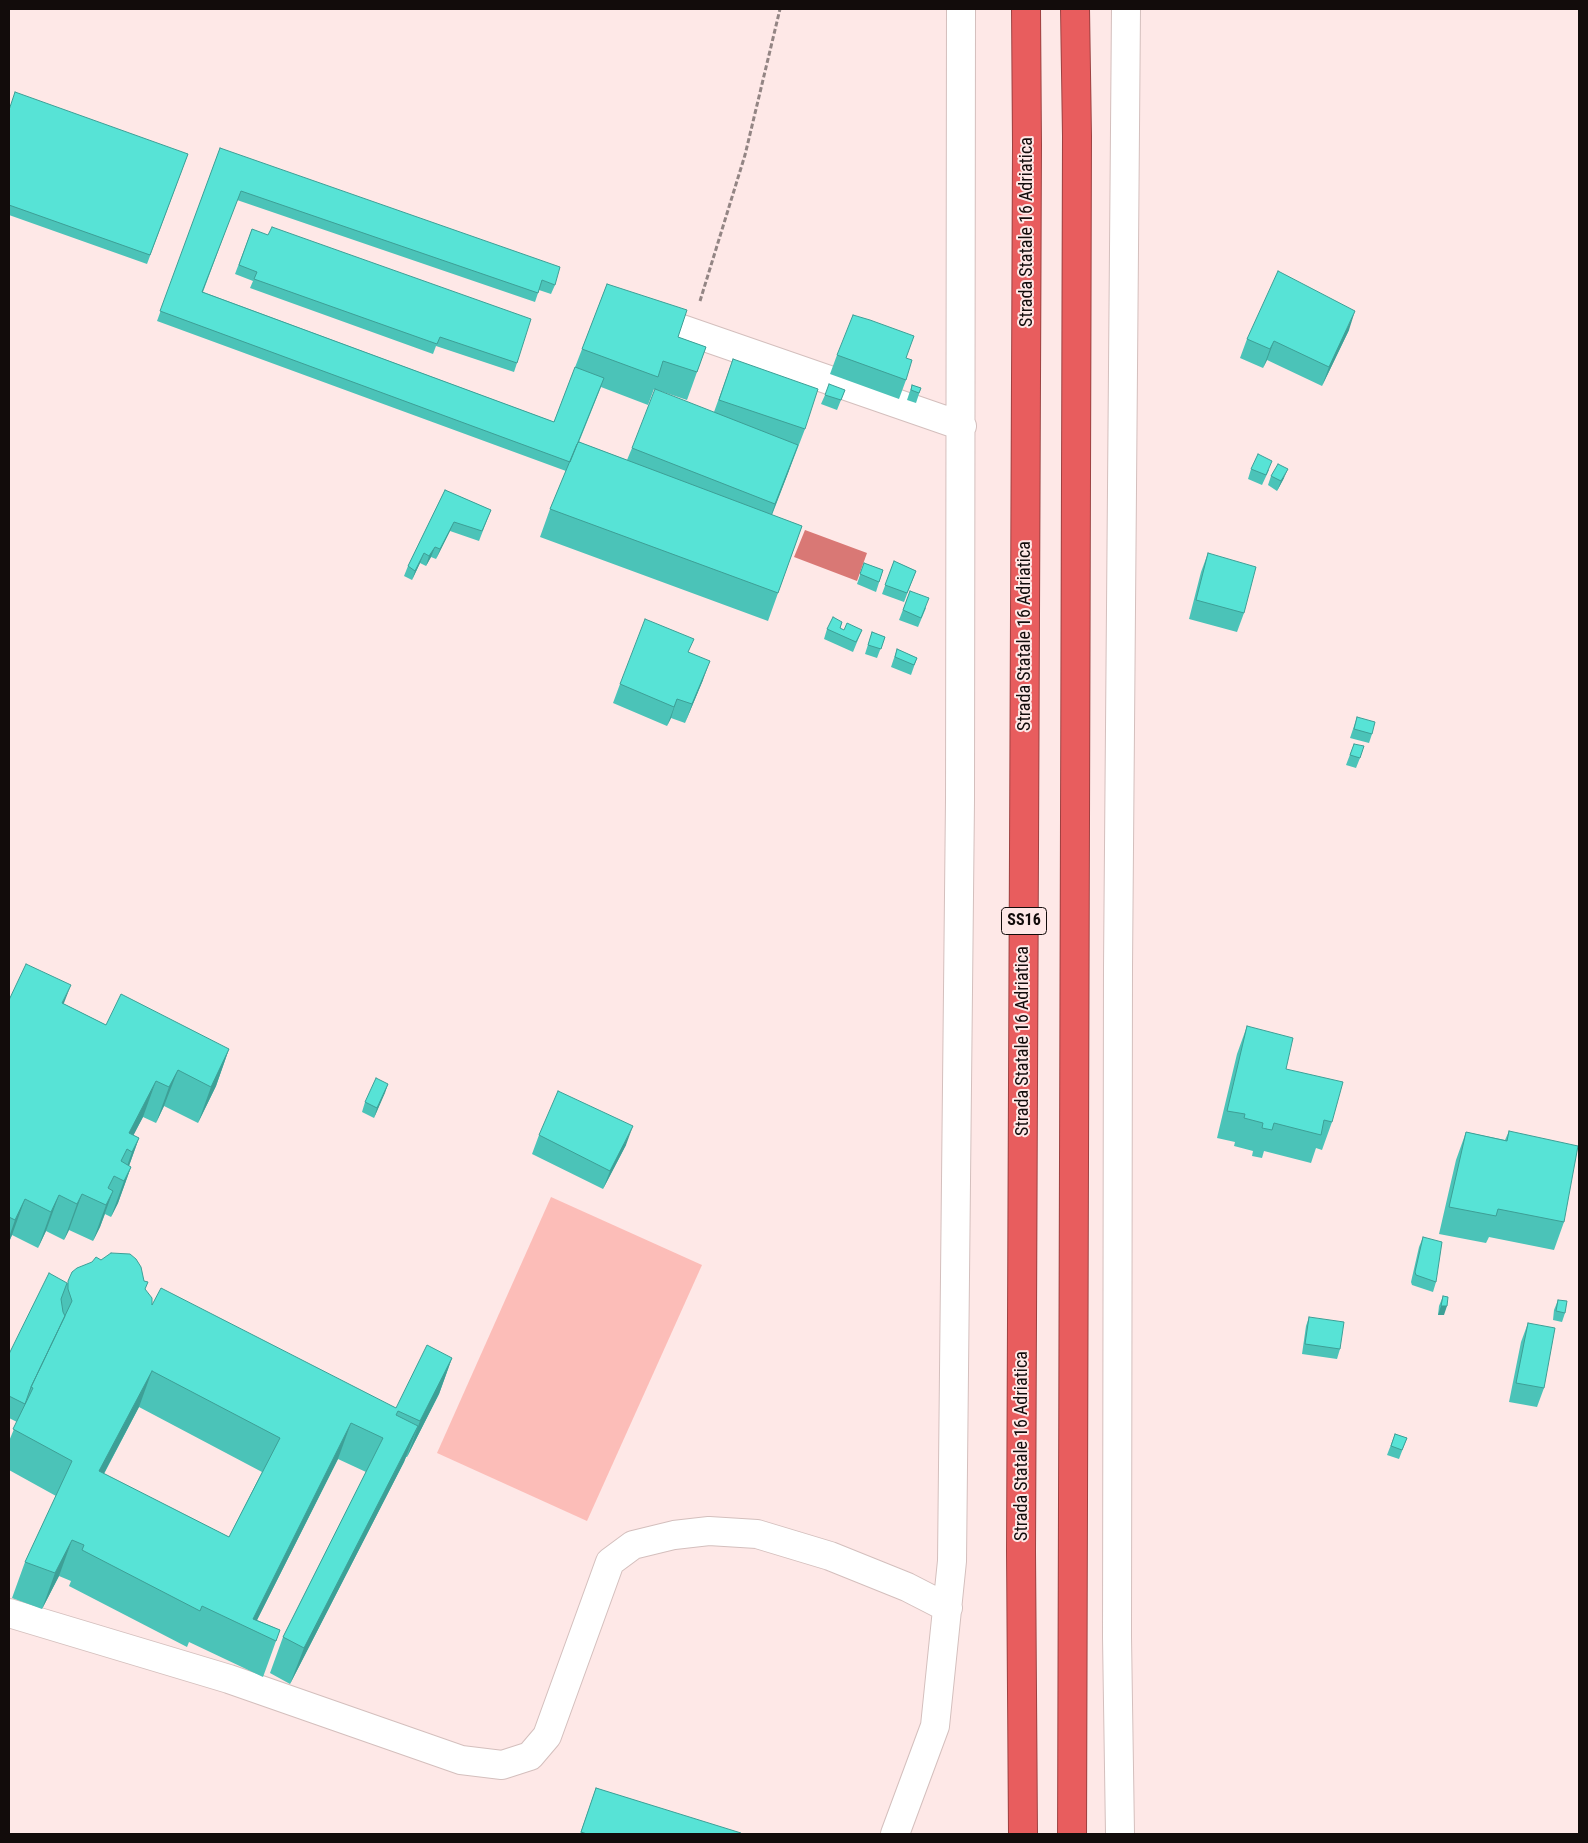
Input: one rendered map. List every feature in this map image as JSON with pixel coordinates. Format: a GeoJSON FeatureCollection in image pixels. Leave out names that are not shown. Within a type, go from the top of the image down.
{"type":"FeatureCollection","features":[{"type":"Feature","properties":{"kind":"highway","name":"Strada Statale 16 Adriatica"},"geometry":{"type":"LineString","coordinates":[[1023,1834],[1021,1530],[1027,165],[1026,9]]}},
{"type":"Feature","properties":{"kind":"highway"},"geometry":{"type":"LineString","coordinates":[[1072,1834],[1077,166],[1075,9]]}},
{"type":"Feature","properties":{"kind":"street"},"geometry":{"type":"LineString","coordinates":[[895,1834],[935,1726],[952,1561],[962,426],[961,9]]}},
{"type":"Feature","properties":{"kind":"street"},"geometry":{"type":"LineString","coordinates":[[1120,1834],[1117,1637],[1118,976],[1126,9]]}},
{"type":"Feature","properties":{"kind":"street"},"geometry":{"type":"LineString","coordinates":[[642,315],[962,426]]}},
{"type":"Feature","properties":{"kind":"street"},"geometry":{"type":"LineString","coordinates":[[9,1613],[228,1678],[461,1760],[502,1766],[530,1756],[547,1736],[610,1562],[633,1545],[674,1535],[709,1531],[757,1534],[830,1556],[907,1587],[948,1608]]}},
{"type":"Feature","properties":{"kind":"path"},"geometry":{"type":"LineString","coordinates":[[690,332],[745,155],[780,9]]}},
{"type":"Feature","properties":{"kind":"shaded area"},"geometry":{"type":"Polygon","coordinates":[[[805,530],[867,553],[857,581],[794,557],[805,530]]]}},
{"type":"Feature","properties":{"kind":"shaded area"},"geometry":{"type":"Polygon","coordinates":[[[551,1197],[702,1265],[587,1521],[437,1453],[551,1197]]]}},
{"type":"Feature","properties":{"kind":"building"},"geometry":{"type":"Polygon","coordinates":[[[15,92],[188,154],[150,255],[9,205],[9,110],[15,92]]]}},
{"type":"Feature","properties":{"kind":"building"},"geometry":{"type":"Polygon","coordinates":[[[220,148],[560,267],[555,285],[542,280],[538,293],[241,191],[202,292],[554,422],[575,367],[604,378],[570,462],[160,311],[220,148]]]}},
{"type":"Feature","properties":{"kind":"building"},"geometry":{"type":"Polygon","coordinates":[[[272,227],[531,319],[517,363],[440,337],[437,344],[254,279],[257,272],[239,265],[252,229],[268,235],[272,227]]]}},
{"type":"Feature","properties":{"kind":"building"},"geometry":{"type":"Polygon","coordinates":[[[1278,271],[1355,311],[1329,367],[1274,341],[1270,349],[1247,339],[1278,271]]]}},
{"type":"Feature","properties":{"kind":"building"},"geometry":{"type":"Polygon","coordinates":[[[607,284],[687,310],[678,337],[706,347],[697,372],[663,361],[658,377],[582,349],[607,284]]]}},
{"type":"Feature","properties":{"kind":"building"},"geometry":{"type":"Polygon","coordinates":[[[853,315],[914,336],[906,358],[912,360],[906,380],[837,355],[853,315]]]}},
{"type":"Feature","properties":{"kind":"building"},"geometry":{"type":"Polygon","coordinates":[[[733,359],[818,389],[805,429],[719,400],[733,359]]]}},
{"type":"Feature","properties":{"kind":"building"},"geometry":{"type":"Polygon","coordinates":[[[829,384],[845,390],[841,400],[825,395],[829,384]]]}},
{"type":"Feature","properties":{"kind":"building"},"geometry":{"type":"Polygon","coordinates":[[[912,385],[921,388],[919,393],[911,390],[912,385]]]}},
{"type":"Feature","properties":{"kind":"building"},"geometry":{"type":"Polygon","coordinates":[[[655,389],[798,445],[775,504],[632,448],[655,389]]]}},
{"type":"Feature","properties":{"kind":"building"},"geometry":{"type":"Polygon","coordinates":[[[579,442],[802,526],[778,593],[550,509],[579,442]]]}},
{"type":"Feature","properties":{"kind":"building"},"geometry":{"type":"Polygon","coordinates":[[[1258,454],[1272,461],[1266,475],[1251,469],[1258,454]]]}},
{"type":"Feature","properties":{"kind":"building"},"geometry":{"type":"Polygon","coordinates":[[[1278,464],[1288,469],[1281,481],[1271,476],[1278,464]]]}},
{"type":"Feature","properties":{"kind":"building"},"geometry":{"type":"Polygon","coordinates":[[[445,490],[491,510],[482,531],[454,522],[440,549],[435,547],[429,556],[424,553],[415,571],[408,566],[445,490]]]}},
{"type":"Feature","properties":{"kind":"building"},"geometry":{"type":"Polygon","coordinates":[[[1208,553],[1256,567],[1244,613],[1196,600],[1208,553]]]}},
{"type":"Feature","properties":{"kind":"building"},"geometry":{"type":"Polygon","coordinates":[[[894,561],[916,571],[907,593],[885,585],[894,561]]]}},
{"type":"Feature","properties":{"kind":"building"},"geometry":{"type":"Polygon","coordinates":[[[864,563],[883,570],[879,582],[860,574],[864,563]]]}},
{"type":"Feature","properties":{"kind":"building"},"geometry":{"type":"Polygon","coordinates":[[[910,591],[929,598],[921,618],[903,610],[910,591]]]}},
{"type":"Feature","properties":{"kind":"building"},"geometry":{"type":"Polygon","coordinates":[[[833,617],[842,622],[840,628],[844,630],[847,623],[862,630],[856,642],[827,629],[833,617]]]}},
{"type":"Feature","properties":{"kind":"building"},"geometry":{"type":"Polygon","coordinates":[[[645,619],[694,639],[688,652],[710,661],[692,704],[677,699],[674,707],[620,684],[645,619]]]}},
{"type":"Feature","properties":{"kind":"building"},"geometry":{"type":"Polygon","coordinates":[[[872,632],[885,637],[881,649],[868,645],[872,632]]]}},
{"type":"Feature","properties":{"kind":"building"},"geometry":{"type":"Polygon","coordinates":[[[897,649],[917,658],[914,665],[895,657],[897,649]]]}},
{"type":"Feature","properties":{"kind":"building"},"geometry":{"type":"Polygon","coordinates":[[[1357,717],[1375,722],[1372,734],[1354,729],[1357,717]]]}},
{"type":"Feature","properties":{"kind":"building"},"geometry":{"type":"Polygon","coordinates":[[[1354,744],[1364,746],[1360,758],[1350,755],[1354,744]]]}},
{"type":"Feature","properties":{"kind":"building"},"geometry":{"type":"Polygon","coordinates":[[[26,964],[71,985],[62,1003],[106,1025],[121,994],[229,1049],[211,1087],[178,1070],[169,1087],[156,1081],[129,1133],[139,1138],[132,1152],[127,1149],[121,1161],[131,1167],[124,1181],[114,1176],[108,1188],[113,1191],[106,1205],[82,1194],[77,1204],[59,1195],[51,1212],[25,1199],[15,1220],[9,1217],[9,1000],[26,964]]]}},
{"type":"Feature","properties":{"kind":"building"},"geometry":{"type":"Polygon","coordinates":[[[1247,1026],[1293,1038],[1286,1069],[1343,1082],[1332,1122],[1324,1120],[1321,1135],[1274,1123],[1272,1130],[1262,1128],[1263,1123],[1244,1118],[1245,1114],[1227,1111],[1247,1026]]]}},
{"type":"Feature","properties":{"kind":"building"},"geometry":{"type":"Polygon","coordinates":[[[376,1078],[388,1084],[377,1108],[365,1102],[376,1078]]]}},
{"type":"Feature","properties":{"kind":"building"},"geometry":{"type":"Polygon","coordinates":[[[558,1091],[633,1126],[610,1171],[539,1135],[558,1091]]]}},
{"type":"Feature","properties":{"kind":"building"},"geometry":{"type":"Polygon","coordinates":[[[1509,1131],[1578,1146],[1564,1222],[1498,1209],[1496,1216],[1449,1207],[1466,1132],[1507,1141],[1509,1131]]]}},
{"type":"Feature","properties":{"kind":"building"},"geometry":{"type":"Polygon","coordinates":[[[1423,1237],[1442,1242],[1436,1282],[1416,1275],[1415,1272],[1423,1237]]]}},
{"type":"Feature","properties":{"kind":"building"},"geometry":{"type":"Polygon","coordinates":[[[111,1253],[130,1254],[141,1267],[144,1281],[148,1282],[145,1289],[152,1298],[152,1305],[161,1288],[396,1408],[427,1345],[452,1358],[420,1421],[398,1411],[396,1415],[418,1426],[304,1648],[283,1637],[383,1438],[351,1423],[253,1619],[280,1630],[276,1641],[202,1606],[200,1611],[82,1550],[84,1545],[72,1540],[55,1573],[25,1562],[72,1461],[13,1429],[72,1301],[68,1289],[68,1281],[72,1272],[92,1262],[96,1257],[101,1260],[111,1253]],[[152,1371],[99,1471],[229,1537],[280,1438],[152,1371]]]}},
{"type":"Feature","properties":{"kind":"building"},"geometry":{"type":"Polygon","coordinates":[[[49,1273],[67,1283],[61,1299],[65,1316],[31,1387],[25,1404],[9,1396],[9,1354],[49,1273]]]}},
{"type":"Feature","properties":{"kind":"building"},"geometry":{"type":"Polygon","coordinates":[[[1443,1296],[1448,1297],[1447,1306],[1441,1306],[1443,1296]]]}},
{"type":"Feature","properties":{"kind":"building"},"geometry":{"type":"Polygon","coordinates":[[[1558,1300],[1567,1301],[1565,1313],[1556,1311],[1558,1300]]]}},
{"type":"Feature","properties":{"kind":"building"},"geometry":{"type":"Polygon","coordinates":[[[1309,1317],[1344,1322],[1340,1349],[1305,1344],[1309,1317]]]}},
{"type":"Feature","properties":{"kind":"building"},"geometry":{"type":"Polygon","coordinates":[[[1528,1323],[1555,1328],[1544,1388],[1516,1383],[1528,1323]]]}},
{"type":"Feature","properties":{"kind":"building"},"geometry":{"type":"Polygon","coordinates":[[[1395,1434],[1407,1438],[1402,1450],[1391,1446],[1395,1434]]]}},
{"type":"Feature","properties":{"kind":"building"},"geometry":{"type":"Polygon","coordinates":[[[596,1788],[741,1833],[587,1834],[581,1832],[596,1788]]]}}]}
